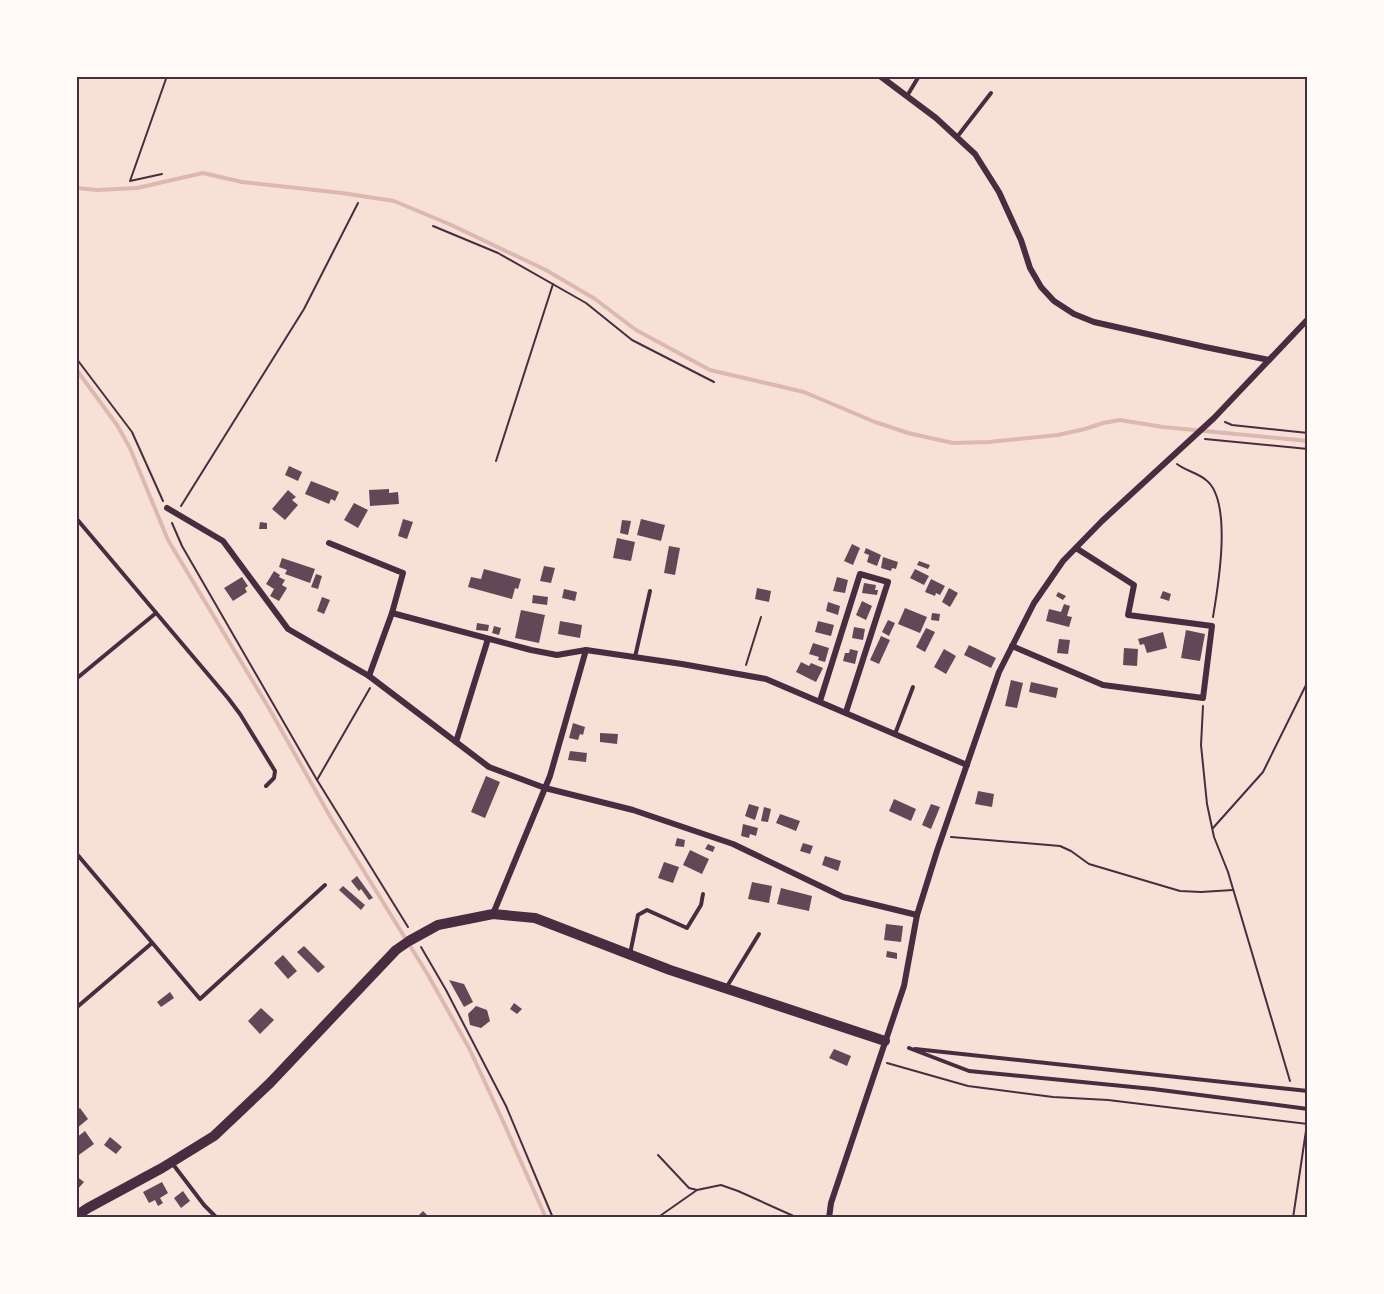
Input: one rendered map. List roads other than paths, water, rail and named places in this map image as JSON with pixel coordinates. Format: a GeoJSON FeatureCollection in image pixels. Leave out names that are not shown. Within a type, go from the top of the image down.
{"type":"FeatureCollection","features":[{"type":"Feature","properties":{"kind":"street"},"geometry":{"type":"LineString","coordinates":[[880,76],[936,118],[975,154],[999,192],[1021,240],[1030,268],[1041,287],[1054,301],[1074,314],[1094,322],[1269,360]]}},
{"type":"Feature","properties":{"kind":"street"},"geometry":{"type":"LineString","coordinates":[[829,1218],[831,1203],[904,986],[917,915],[942,836],[999,672],[1034,603],[1063,561],[1102,521],[1194,438],[1308,319]]}},
{"type":"Feature","properties":{"kind":"street"},"geometry":{"type":"LineString","coordinates":[[167,508],[224,541],[288,629],[372,678],[489,767],[545,788],[633,810],[733,844],[843,897],[917,915]]}},
{"type":"Feature","properties":{"kind":"street"},"geometry":{"type":"LineString","coordinates":[[329,543],[403,573],[372,678]]}},
{"type":"Feature","properties":{"kind":"street"},"geometry":{"type":"LineString","coordinates":[[1012,646],[1103,685],[1203,698],[1212,626],[1128,615],[1134,585],[1076,548]]}},
{"type":"Feature","properties":{"kind":"street"},"geometry":{"type":"LineString","coordinates":[[820,701],[860,574],[888,582],[846,712]]}},
{"type":"Feature","properties":{"kind":"street"},"geometry":{"type":"LineString","coordinates":[[392,613],[557,655],[586,650],[766,679],[967,765]]}},
{"type":"Feature","properties":{"kind":"street"},"geometry":{"type":"LineString","coordinates":[[456,742],[488,639]]}},
{"type":"Feature","properties":{"kind":"street"},"geometry":{"type":"LineString","coordinates":[[493,914],[550,776],[586,650]]}},
{"type":"Feature","properties":{"kind":"street"},"geometry":{"type":"LineString","coordinates":[[76,1216],[214,1136],[270,1083],[396,950],[438,925],[493,914],[535,918],[670,970],[885,1041]]}},
{"type":"Feature","properties":{"kind":"lane"},"geometry":{"type":"LineString","coordinates":[[907,96],[919,76]]}},
{"type":"Feature","properties":{"kind":"lane"},"geometry":{"type":"LineString","coordinates":[[957,138],[991,93]]}},
{"type":"Feature","properties":{"kind":"lane"},"geometry":{"type":"LineString","coordinates":[[76,518],[240,714],[275,771],[274,778],[266,786]]}},
{"type":"Feature","properties":{"kind":"lane"},"geometry":{"type":"LineString","coordinates":[[635,657],[650,591]]}},
{"type":"Feature","properties":{"kind":"lane"},"geometry":{"type":"LineString","coordinates":[[76,679],[156,613]]}},
{"type":"Feature","properties":{"kind":"lane"},"geometry":{"type":"LineString","coordinates":[[895,735],[913,687]]}},
{"type":"Feature","properties":{"kind":"lane"},"geometry":{"type":"LineString","coordinates":[[76,853],[200,999],[325,885]]}},
{"type":"Feature","properties":{"kind":"lane"},"geometry":{"type":"LineString","coordinates":[[630,955],[638,915],[647,910],[687,928],[701,905],[703,894]]}},
{"type":"Feature","properties":{"kind":"lane"},"geometry":{"type":"LineString","coordinates":[[726,988],[759,934]]}},
{"type":"Feature","properties":{"kind":"lane"},"geometry":{"type":"LineString","coordinates":[[76,1008],[152,943]]}},
{"type":"Feature","properties":{"kind":"lane"},"geometry":{"type":"LineString","coordinates":[[1308,1091],[909,1048],[969,1071],[1153,1089],[1308,1109]]}},
{"type":"Feature","properties":{"kind":"lane"},"geometry":{"type":"LineString","coordinates":[[172,1162],[204,1205],[217,1218]]}},
{"type":"Feature","properties":{"kind":"waterway"},"geometry":{"type":"LineString","coordinates":[[76,188],[97,190],[137,188],[203,173],[242,182],[394,201],[546,270],[595,299],[636,330],[710,370],[804,392],[875,422],[908,433],[953,443],[1058,435],[1120,420],[1163,427],[1308,441]]}},
{"type":"Feature","properties":{"kind":"waterway"},"geometry":{"type":"LineString","coordinates":[[76,369],[117,425],[130,448],[168,540],[270,710],[331,818],[428,975],[469,1048],[546,1218]]}}]}
